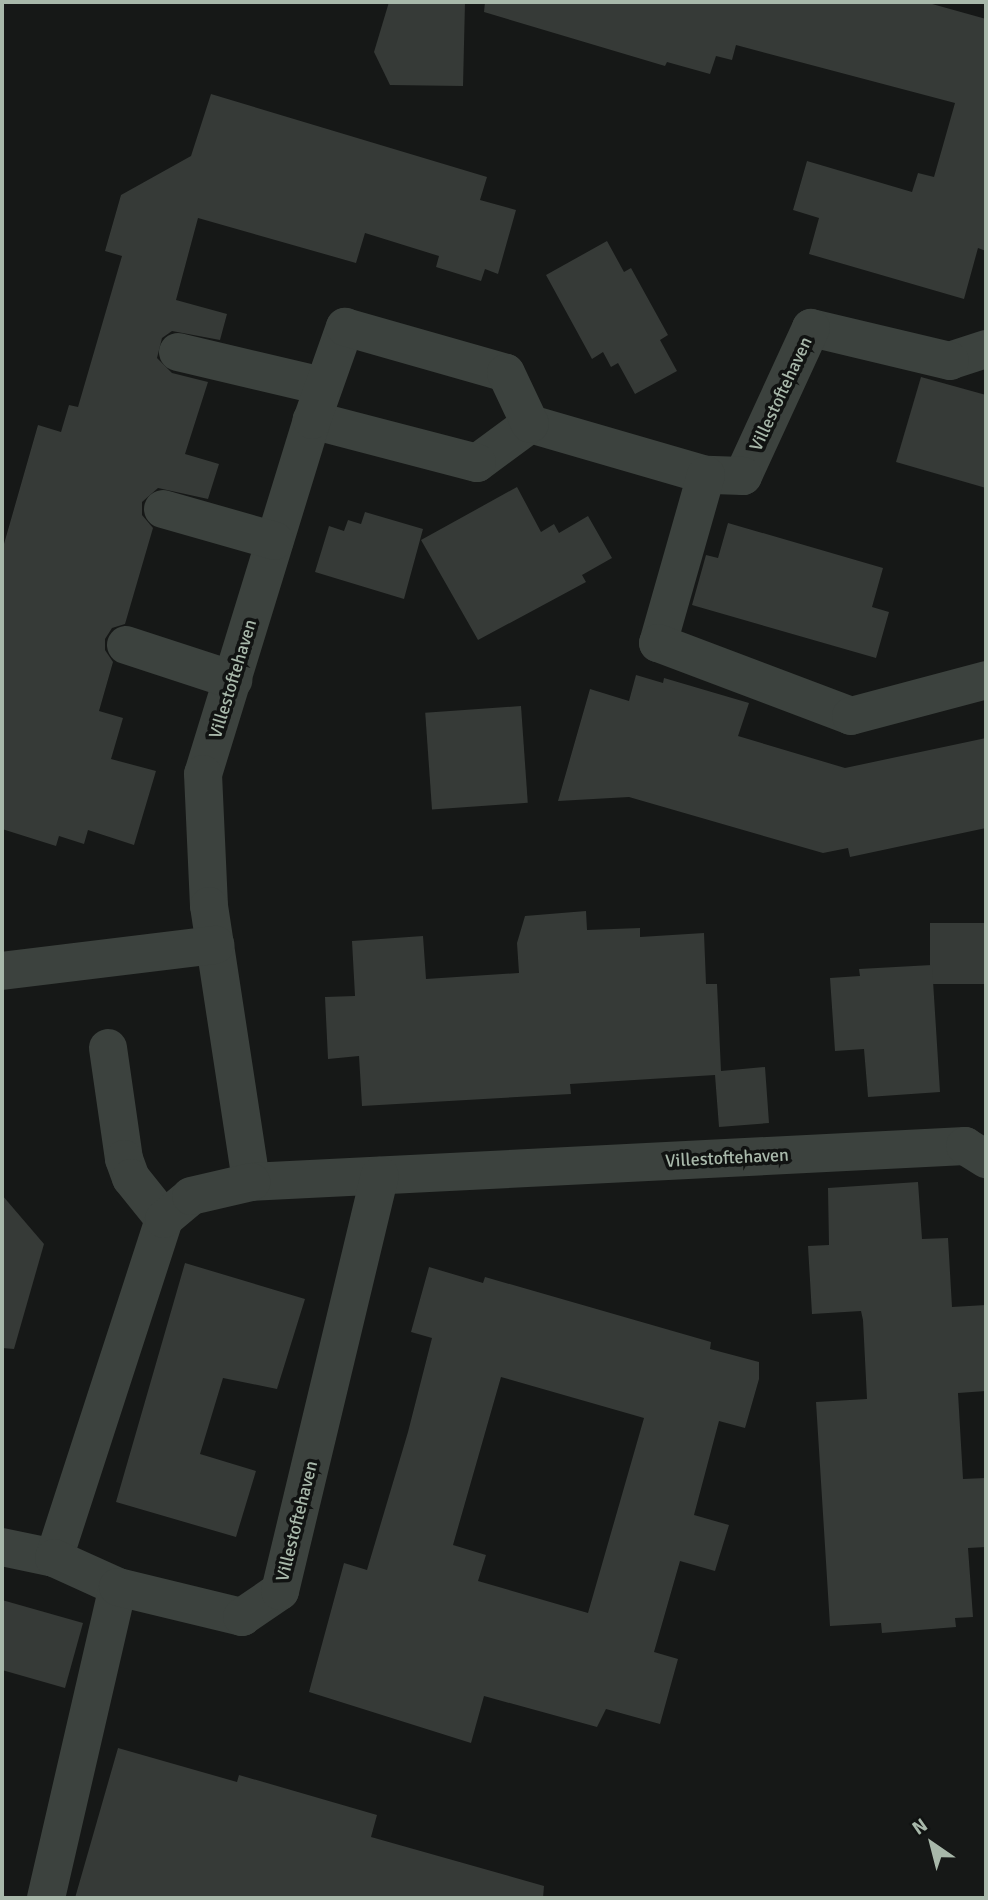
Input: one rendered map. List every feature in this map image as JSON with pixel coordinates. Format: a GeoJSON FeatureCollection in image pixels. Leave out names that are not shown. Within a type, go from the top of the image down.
{"type":"FeatureCollection","features":[{"type":"Feature","properties":{"kind":"street","name":"Villestoftehaven"},"geometry":{"type":"LineString","coordinates":[[251,1182],[215,945],[203,774],[317,403],[345,327],[506,373],[530,424],[706,474],[743,476],[811,328],[950,360],[986,349]]}},
{"type":"Feature","properties":{"kind":"street"},"geometry":{"type":"LineString","coordinates":[[178,352],[478,463],[530,424]]}},
{"type":"Feature","properties":{"kind":"street"},"geometry":{"type":"LineString","coordinates":[[706,474],[658,643],[851,716],[986,680]]}},
{"type":"Feature","properties":{"kind":"street"},"geometry":{"type":"LineString","coordinates":[[163,509],[275,541]]}},
{"type":"Feature","properties":{"kind":"street"},"geometry":{"type":"LineString","coordinates":[[127,645],[233,680]]}},
{"type":"Feature","properties":{"kind":"street"},"geometry":{"type":"LineString","coordinates":[[2,971],[215,945]]}},
{"type":"Feature","properties":{"kind":"street"},"geometry":{"type":"LineString","coordinates":[[2,1547],[54,1558],[164,1219],[131,1178],[124,1159],[108,1048]]}},
{"type":"Feature","properties":{"kind":"street","name":"Villestoftehaven"},"geometry":{"type":"LineString","coordinates":[[164,1219],[191,1196],[251,1182],[965,1146],[986,1159]]}},
{"type":"Feature","properties":{"kind":"street","name":"Villestoftehaven"},"geometry":{"type":"LineString","coordinates":[[54,1558],[118,1587],[242,1617],[280,1591],[380,1176]]}},
{"type":"Feature","properties":{"kind":"street"},"geometry":{"type":"LineString","coordinates":[[46,1898],[118,1587]]}},
{"type":"Feature","properties":{"kind":"building"},"geometry":{"type":"Polygon","coordinates":[[[389,2],[465,2],[463,86],[390,85],[374,52],[389,2]]]}},
{"type":"Feature","properties":{"kind":"building"},"geometry":{"type":"Polygon","coordinates":[[[485,2],[925,2],[986,19],[986,251],[978,248],[964,299],[809,254],[819,218],[793,210],[807,161],[912,192],[918,173],[934,177],[955,103],[736,45],[732,60],[716,56],[710,74],[667,62],[665,66],[484,12],[485,2]]]}},
{"type":"Feature","properties":{"kind":"building"},"geometry":{"type":"Polygon","coordinates":[[[211,94],[487,177],[480,200],[516,210],[498,274],[485,269],[481,281],[436,267],[439,256],[365,233],[356,263],[198,218],[176,300],[227,314],[220,340],[172,331],[162,338],[157,358],[172,373],[208,382],[185,454],[219,464],[208,499],[158,488],[142,502],[142,515],[153,528],[125,624],[112,628],[105,639],[105,650],[113,662],[99,711],[123,718],[111,759],[156,771],[134,845],[88,830],[84,844],[59,836],[56,846],[2,829],[2,551],[38,425],[61,432],[69,405],[78,407],[122,256],[105,251],[121,195],[191,156],[211,94]]]}},
{"type":"Feature","properties":{"kind":"building"},"geometry":{"type":"Polygon","coordinates":[[[607,241],[624,272],[631,268],[668,335],[660,340],[677,371],[635,394],[618,363],[611,367],[603,352],[592,359],[546,275],[607,241]]]}},
{"type":"Feature","properties":{"kind":"building"},"geometry":{"type":"Polygon","coordinates":[[[921,377],[986,395],[986,488],[896,462],[921,377]]]}},
{"type":"Feature","properties":{"kind":"building"},"geometry":{"type":"Polygon","coordinates":[[[517,487],[541,532],[554,524],[559,533],[588,516],[612,558],[582,575],[586,582],[478,640],[421,540],[517,487]]]}},
{"type":"Feature","properties":{"kind":"building"},"geometry":{"type":"Polygon","coordinates":[[[365,512],[423,529],[404,599],[315,572],[329,526],[344,531],[348,520],[361,524],[365,512]]]}},
{"type":"Feature","properties":{"kind":"building"},"geometry":{"type":"Polygon","coordinates":[[[728,523],[883,568],[872,607],[889,612],[876,658],[692,605],[706,555],[718,558],[728,523]]]}},
{"type":"Feature","properties":{"kind":"building"},"geometry":{"type":"Polygon","coordinates":[[[636,675],[663,683],[664,678],[749,703],[738,736],[845,768],[986,738],[986,828],[850,857],[848,848],[823,853],[629,797],[558,801],[590,689],[629,701],[636,675]]]}},
{"type":"Feature","properties":{"kind":"building"},"geometry":{"type":"Polygon","coordinates":[[[521,706],[528,803],[432,809],[425,713],[521,706]]]}},
{"type":"Feature","properties":{"kind":"building"},"geometry":{"type":"Polygon","coordinates":[[[586,911],[587,930],[640,928],[640,937],[704,933],[706,984],[717,984],[721,1071],[765,1067],[769,1123],[719,1127],[715,1075],[570,1084],[571,1094],[362,1106],[359,1056],[328,1059],[325,997],[355,996],[352,941],[423,936],[426,979],[519,973],[517,943],[525,916],[586,911]]]}},
{"type":"Feature","properties":{"kind":"building"},"geometry":{"type":"Polygon","coordinates":[[[930,923],[986,923],[986,984],[930,984],[930,923]]]}},
{"type":"Feature","properties":{"kind":"building"},"geometry":{"type":"Polygon","coordinates":[[[932,965],[940,1092],[868,1097],[864,1049],[835,1051],[830,978],[860,976],[859,969],[932,965]]]}},
{"type":"Feature","properties":{"kind":"building"},"geometry":{"type":"Polygon","coordinates":[[[918,1182],[922,1239],[948,1238],[952,1307],[986,1305],[986,1391],[958,1393],[963,1479],[986,1478],[986,1547],[968,1548],[973,1617],[955,1618],[956,1627],[882,1633],[881,1623],[830,1626],[816,1402],[867,1399],[863,1320],[861,1311],[812,1314],[808,1246],[829,1245],[828,1188],[918,1182]]]}},
{"type":"Feature","properties":{"kind":"building"},"geometry":{"type":"Polygon","coordinates":[[[2,1195],[44,1244],[14,1349],[2,1348],[2,1195]]]}},
{"type":"Feature","properties":{"kind":"building"},"geometry":{"type":"Polygon","coordinates":[[[185,1263],[305,1299],[277,1389],[223,1378],[200,1454],[256,1471],[236,1537],[116,1502],[185,1263]]]}},
{"type":"Feature","properties":{"kind":"building"},"geometry":{"type":"Polygon","coordinates":[[[429,1267],[483,1283],[485,1277],[711,1342],[710,1349],[759,1362],[759,1379],[745,1428],[719,1421],[694,1515],[729,1525],[715,1571],[680,1561],[654,1652],[678,1659],[660,1724],[606,1709],[597,1727],[484,1696],[471,1743],[309,1692],[344,1563],[367,1570],[408,1432],[432,1338],[411,1332],[429,1267]],[[501,1377],[453,1545],[486,1555],[478,1581],[588,1613],[644,1418],[501,1377]]]}},
{"type":"Feature","properties":{"kind":"building"},"geometry":{"type":"Polygon","coordinates":[[[2,1600],[83,1623],[65,1688],[2,1670],[2,1600]]]}},
{"type":"Feature","properties":{"kind":"building"},"geometry":{"type":"Polygon","coordinates":[[[118,1748],[237,1782],[239,1775],[377,1815],[371,1837],[544,1886],[543,1898],[75,1898],[118,1748]]]}}]}
